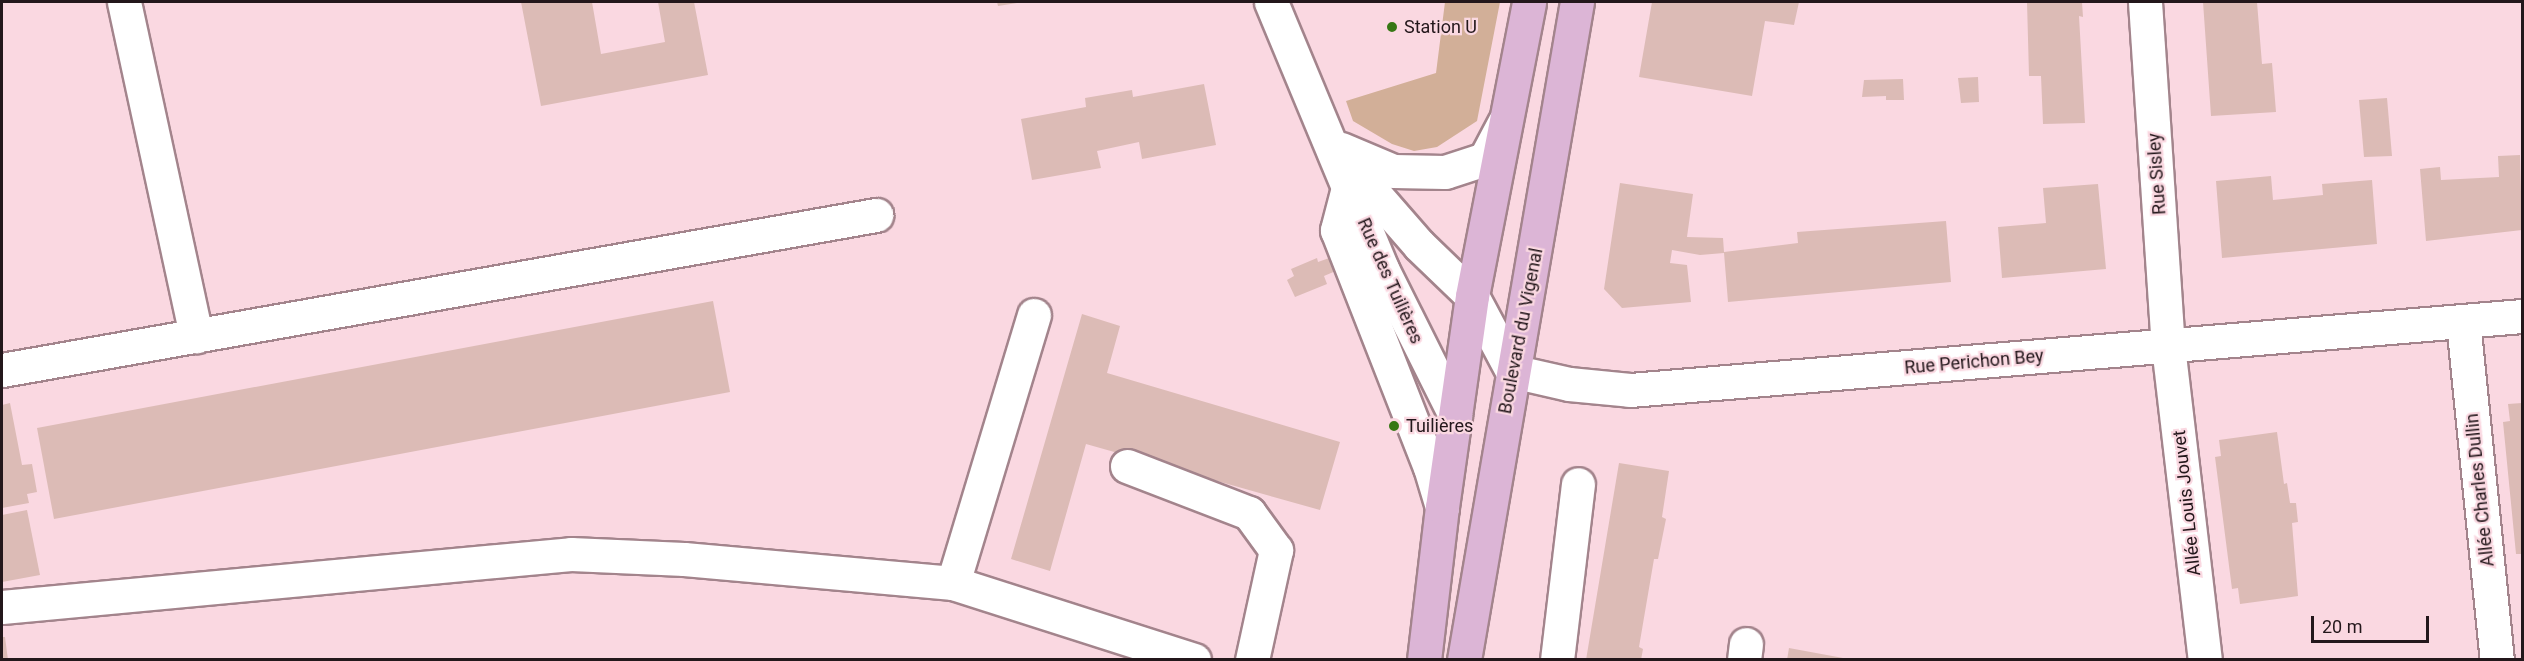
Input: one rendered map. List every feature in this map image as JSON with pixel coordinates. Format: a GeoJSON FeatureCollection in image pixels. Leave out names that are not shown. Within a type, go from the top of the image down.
{"type":"FeatureCollection","features":[{"type":"Feature","properties":{"kind":"main road"},"geometry":{"type":"LineString","coordinates":[[1424,660],[1442,507],[1472,296],[1529,2]]}},
{"type":"Feature","properties":{"kind":"main road","name":"Boulevard du Vigenal"},"geometry":{"type":"LineString","coordinates":[[1464,660],[1577,2]]}},
{"type":"Feature","properties":{"kind":"street"},"geometry":{"type":"LineString","coordinates":[[124,2],[195,336]]}},
{"type":"Feature","properties":{"kind":"street","name":"Rue des Tuilières"},"geometry":{"type":"LineString","coordinates":[[1271,2],[1382,269],[1455,415]]}},
{"type":"Feature","properties":{"kind":"street","name":"Rue Sisley"},"geometry":{"type":"LineString","coordinates":[[2145,2],[2168,346]]}},
{"type":"Feature","properties":{"kind":"street"},"geometry":{"type":"LineString","coordinates":[[1331,144],[1393,171],[1445,172],[1485,159],[1508,116]]}},
{"type":"Feature","properties":{"kind":"street","name":"Rue des Tuilières"},"geometry":{"type":"LineString","coordinates":[[1331,144],[1419,246],[1472,296]]}},
{"type":"Feature","properties":{"kind":"street"},"geometry":{"type":"LineString","coordinates":[[1348,184],[1337,230],[1430,467],[1442,507]]}},
{"type":"Feature","properties":{"kind":"street"},"geometry":{"type":"LineString","coordinates":[[2,370],[876,215]]}},
{"type":"Feature","properties":{"kind":"street"},"geometry":{"type":"LineString","coordinates":[[1472,296],[1512,371]]}},
{"type":"Feature","properties":{"kind":"street"},"geometry":{"type":"LineString","coordinates":[[953,583],[1034,315]]}},
{"type":"Feature","properties":{"kind":"street","name":"Rue Perichon Bey"},"geometry":{"type":"LineString","coordinates":[[1512,371],[1569,384],[1630,390],[2523,316]]}},
{"type":"Feature","properties":{"kind":"street","name":"Allée Charles Dullin"},"geometry":{"type":"LineString","coordinates":[[2463,321],[2497,660]]}},
{"type":"Feature","properties":{"kind":"street","name":"Allée Louis Jouvet"},"geometry":{"type":"LineString","coordinates":[[2168,346],[2205,660]]}},
{"type":"Feature","properties":{"kind":"street"},"geometry":{"type":"LineString","coordinates":[[1127,466],[1249,513],[1276,550],[1252,660]]}},
{"type":"Feature","properties":{"kind":"street"},"geometry":{"type":"LineString","coordinates":[[1557,660],[1578,484]]}},
{"type":"Feature","properties":{"kind":"street"},"geometry":{"type":"LineString","coordinates":[[2,607],[571,554],[684,559],[953,583],[1194,660]]}},
{"type":"Feature","properties":{"kind":"shaded area"},"geometry":{"type":"Polygon","coordinates":[[[1445,2],[1500,2],[1477,121],[1437,147],[1414,151],[1392,144],[1353,121],[1346,101],[1436,73],[1445,2]]]}},
{"type":"Feature","properties":{"kind":"building"},"geometry":{"type":"Polygon","coordinates":[[[521,2],[592,2],[601,54],[665,42],[658,2],[694,2],[708,75],[541,106],[521,2]]]}},
{"type":"Feature","properties":{"kind":"building"},"geometry":{"type":"Polygon","coordinates":[[[997,2],[1017,2],[1017,3],[998,6],[997,2]]]}},
{"type":"Feature","properties":{"kind":"building"},"geometry":{"type":"Polygon","coordinates":[[[1652,2],[1799,2],[1794,25],[1765,21],[1752,96],[1639,77],[1652,2]]]}},
{"type":"Feature","properties":{"kind":"building"},"geometry":{"type":"Polygon","coordinates":[[[2027,2],[2082,2],[2083,17],[2079,16],[2085,123],[2043,124],[2041,76],[2029,76],[2027,2]]]}},
{"type":"Feature","properties":{"kind":"building"},"geometry":{"type":"Polygon","coordinates":[[[2203,2],[2257,2],[2262,64],[2272,63],[2276,112],[2211,116],[2203,2]]]}},
{"type":"Feature","properties":{"kind":"building"},"geometry":{"type":"Polygon","coordinates":[[[1978,77],[1979,102],[1961,103],[1958,78],[1978,77]]]}},
{"type":"Feature","properties":{"kind":"building"},"geometry":{"type":"Polygon","coordinates":[[[1903,79],[1904,100],[1886,100],[1886,96],[1862,97],[1864,80],[1903,79]]]}},
{"type":"Feature","properties":{"kind":"building"},"geometry":{"type":"Polygon","coordinates":[[[1204,84],[1216,145],[1142,159],[1139,142],[1097,151],[1101,168],[1032,180],[1021,119],[1086,107],[1085,98],[1132,90],[1133,97],[1204,84]]]}},
{"type":"Feature","properties":{"kind":"building"},"geometry":{"type":"Polygon","coordinates":[[[2387,98],[2392,156],[2364,157],[2359,100],[2387,98]]]}},
{"type":"Feature","properties":{"kind":"building"},"geometry":{"type":"Polygon","coordinates":[[[2520,155],[2522,230],[2426,241],[2420,169],[2440,167],[2441,180],[2499,177],[2498,156],[2520,155]]]}},
{"type":"Feature","properties":{"kind":"building"},"geometry":{"type":"Polygon","coordinates":[[[2271,176],[2273,200],[2323,195],[2322,184],[2372,180],[2377,244],[2222,258],[2216,181],[2271,176]]]}},
{"type":"Feature","properties":{"kind":"building"},"geometry":{"type":"Polygon","coordinates":[[[1620,183],[1693,194],[1687,237],[1723,238],[1724,252],[1798,243],[1797,232],[1946,221],[1951,282],[1728,302],[1724,253],[1700,255],[1672,250],[1670,263],[1687,265],[1691,302],[1622,308],[1604,289],[1620,183]]]}},
{"type":"Feature","properties":{"kind":"building"},"geometry":{"type":"Polygon","coordinates":[[[2098,184],[2106,269],[2002,278],[1998,227],[2046,223],[2043,188],[2098,184]]]}},
{"type":"Feature","properties":{"kind":"building"},"geometry":{"type":"Polygon","coordinates":[[[1332,257],[1338,270],[1324,276],[1327,284],[1295,297],[1287,280],[1294,276],[1291,269],[1317,258],[1318,262],[1332,257]]]}},
{"type":"Feature","properties":{"kind":"building"},"geometry":{"type":"Polygon","coordinates":[[[713,301],[730,392],[54,519],[37,428],[713,301]]]}},
{"type":"Feature","properties":{"kind":"building"},"geometry":{"type":"Polygon","coordinates":[[[1082,314],[1120,326],[1107,373],[1340,442],[1320,510],[1086,444],[1050,571],[1011,559],[1082,314]]]}},
{"type":"Feature","properties":{"kind":"building"},"geometry":{"type":"Polygon","coordinates":[[[10,403],[22,465],[32,464],[37,492],[27,494],[29,503],[2,508],[2,405],[10,403]]]}},
{"type":"Feature","properties":{"kind":"building"},"geometry":{"type":"Polygon","coordinates":[[[2522,403],[2522,554],[2516,554],[2503,422],[2510,421],[2508,404],[2522,403]]]}},
{"type":"Feature","properties":{"kind":"building"},"geometry":{"type":"Polygon","coordinates":[[[2277,432],[2284,484],[2287,483],[2290,503],[2296,503],[2298,522],[2292,523],[2298,596],[2240,604],[2238,588],[2232,589],[2215,457],[2221,456],[2219,440],[2277,432]]]}},
{"type":"Feature","properties":{"kind":"building"},"geometry":{"type":"Polygon","coordinates":[[[1619,463],[1669,471],[1662,517],[1666,519],[1658,559],[1654,559],[1639,647],[1643,649],[1641,660],[1586,660],[1619,463]]]}},
{"type":"Feature","properties":{"kind":"building"},"geometry":{"type":"Polygon","coordinates":[[[27,510],[40,575],[2,582],[2,515],[27,510]]]}},
{"type":"Feature","properties":{"kind":"building"},"geometry":{"type":"Polygon","coordinates":[[[2,637],[5,637],[8,660],[2,660],[2,637]]]}},
{"type":"Feature","properties":{"kind":"building"},"geometry":{"type":"Polygon","coordinates":[[[1789,648],[1843,658],[1843,660],[1787,660],[1789,648]]]}},
{"type":"Feature","properties":{"kind":"place","name":"Station U"},"geometry":{"type":"Point","coordinates":[1392,27]}},
{"type":"Feature","properties":{"kind":"place","name":"Tuilières"},"geometry":{"type":"Point","coordinates":[1394,426]}}]}
